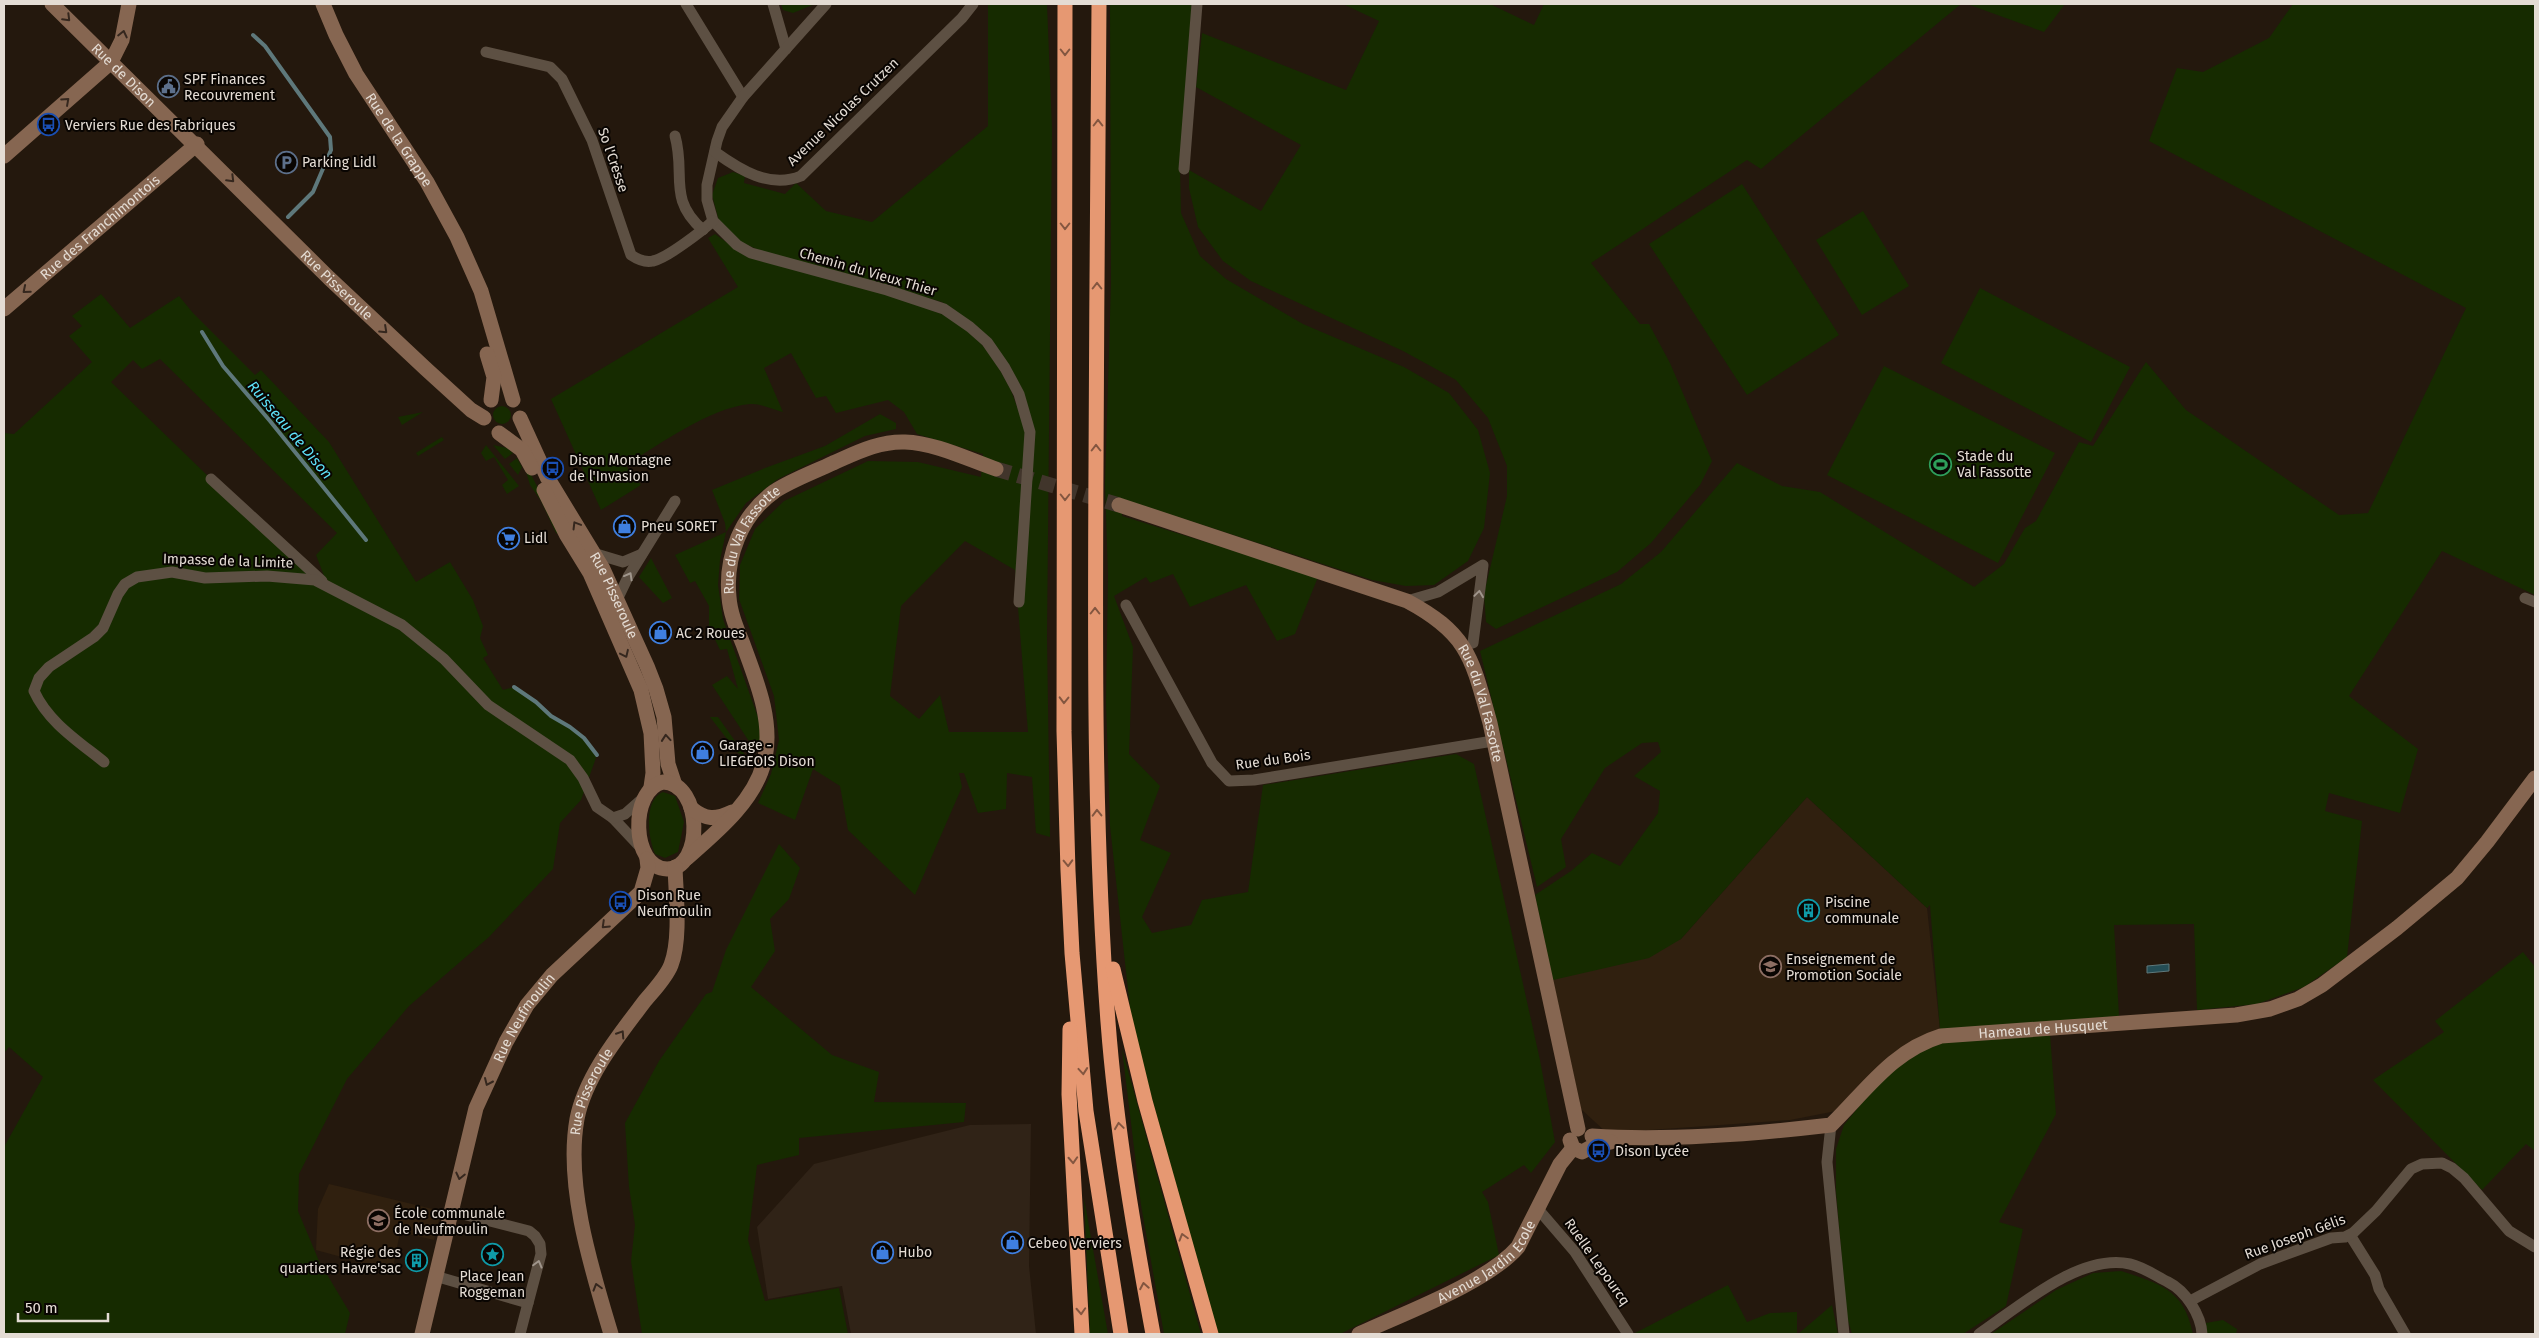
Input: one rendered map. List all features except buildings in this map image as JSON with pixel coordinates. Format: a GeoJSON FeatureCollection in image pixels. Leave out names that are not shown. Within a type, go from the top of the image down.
{"type":"FeatureCollection","features":[{"type":"Feature","properties":{"kind":"highway"},"geometry":{"type":"LineString","coordinates":[[1065,4],[1064,731],[1072,953],[1086,1111],[1121,1334]]}},
{"type":"Feature","properties":{"kind":"highway"},"geometry":{"type":"LineString","coordinates":[[1099,4],[1095,669],[1099,871],[1108,1023],[1117,1112],[1134,1228],[1153,1334]]}},
{"type":"Feature","properties":{"kind":"highway"},"geometry":{"type":"LineString","coordinates":[[1102,914],[1116,986],[1142,1091],[1210,1334]]}},
{"type":"Feature","properties":{"kind":"highway"},"geometry":{"type":"LineString","coordinates":[[1072,953],[1069,1094],[1082,1334]]}},
{"type":"Feature","properties":{"kind":"street","name":"Rue de Dison"},"geometry":{"type":"LineString","coordinates":[[52,4],[196,144]]}},
{"type":"Feature","properties":{"kind":"street"},"geometry":{"type":"LineString","coordinates":[[4,156],[111,62],[122,40],[129,4]]}},
{"type":"Feature","properties":{"kind":"street","name":"Rue de la Grappe"},"geometry":{"type":"LineString","coordinates":[[323,4],[356,74],[440,205],[474,276],[486,308],[490,327],[513,400]]}},
{"type":"Feature","properties":{"kind":"street"},"geometry":{"type":"LineString","coordinates":[[686,4],[743,97]]}},
{"type":"Feature","properties":{"kind":"street"},"geometry":{"type":"LineString","coordinates":[[773,4],[786,49]]}},
{"type":"Feature","properties":{"kind":"street"},"geometry":{"type":"LineString","coordinates":[[713,221],[707,200],[707,185],[722,127],[743,97],[826,4]]}},
{"type":"Feature","properties":{"kind":"street","name":"Avenue Nicolas Crutzen"},"geometry":{"type":"LineString","coordinates":[[715,152],[729,162],[761,177],[785,181],[800,176],[962,18],[973,4]]}},
{"type":"Feature","properties":{"kind":"street"},"geometry":{"type":"LineString","coordinates":[[1184,169],[1197,4]]}},
{"type":"Feature","properties":{"kind":"street","name":"So l'Crèsse"},"geometry":{"type":"LineString","coordinates":[[486,52],[550,67],[562,79],[592,140],[631,255],[652,262],[703,230],[713,221]]}},
{"type":"Feature","properties":{"kind":"street"},"geometry":{"type":"LineString","coordinates":[[675,136],[679,150],[680,195],[686,213],[703,230]]}},
{"type":"Feature","properties":{"kind":"street","name":"Rue des Franchimontois"},"geometry":{"type":"LineString","coordinates":[[4,309],[196,144]]}},
{"type":"Feature","properties":{"kind":"street","name":"Rue Pisseroule"},"geometry":{"type":"LineString","coordinates":[[196,144],[336,285],[471,410],[484,418]]}},
{"type":"Feature","properties":{"kind":"street","name":"Chemin du Vieux Thier"},"geometry":{"type":"LineString","coordinates":[[713,221],[737,245],[751,253],[887,290],[944,309],[970,327],[987,342],[1006,368],[1019,394],[1030,432],[1019,602]]}},
{"type":"Feature","properties":{"kind":"street","name":"Rue de la Grappe"},"geometry":{"type":"LineString","coordinates":[[474,276],[480,327],[494,377],[491,400]]}},
{"type":"Feature","properties":{"kind":"street"},"geometry":{"type":"LineString","coordinates":[[501,397],[513,400],[519,407],[520,418],[511,431],[499,433],[490,429],[484,418],[486,406],[491,400],[501,397]]}},
{"type":"Feature","properties":{"kind":"street","name":"Rue Pisseroule"},"geometry":{"type":"LineString","coordinates":[[520,418],[547,477],[593,553],[617,600],[656,689],[664,717],[668,764],[675,785],[686,797],[691,808],[693,837],[687,858]]}},
{"type":"Feature","properties":{"kind":"street","name":"Rue Pisseroule"},"geometry":{"type":"LineString","coordinates":[[499,433],[516,445],[524,454],[566,534],[590,573],[641,690],[649,720],[653,765],[640,823],[645,854]]}},
{"type":"Feature","properties":{"kind":"street","name":"Rue du Val Fassotte"},"geometry":{"type":"LineString","coordinates":[[687,858],[736,811],[754,787],[763,767],[768,735],[759,690],[728,599],[730,560],[746,522],[775,491],[862,450],[885,444],[919,443],[996,469]]}},
{"type":"Feature","properties":{"kind":"street"},"geometry":{"type":"LineString","coordinates":[[211,479],[329,588]]}},
{"type":"Feature","properties":{"kind":"street"},"geometry":{"type":"LineString","coordinates":[[617,600],[642,554],[675,501]]}},
{"type":"Feature","properties":{"kind":"street","name":"Rue du Val Fassotte"},"geometry":{"type":"LineString","coordinates":[[1119,506],[1407,601],[1436,618],[1464,647],[1474,666],[1493,741],[1578,1129]]}},
{"type":"Feature","properties":{"kind":"street"},"geometry":{"type":"LineString","coordinates":[[593,553],[623,562],[642,554]]}},
{"type":"Feature","properties":{"kind":"street"},"geometry":{"type":"LineString","coordinates":[[1407,601],[1438,592],[1483,565],[1473,642]]}},
{"type":"Feature","properties":{"kind":"street","name":"Impasse de la Limite"},"geometry":{"type":"LineString","coordinates":[[104,762],[51,718],[40,706],[34,691],[39,678],[50,666],[94,637],[103,628],[118,594],[125,584],[137,577],[172,572],[205,578],[267,576],[315,580],[402,625],[418,636],[444,659],[488,705],[570,760],[583,778],[597,807],[613,818],[645,854]]}},
{"type":"Feature","properties":{"kind":"street","name":"Rue du Bois"},"geometry":{"type":"LineString","coordinates":[[1126,605],[1212,763],[1229,781],[1254,780],[1493,741]]}},
{"type":"Feature","properties":{"kind":"street","name":"Hameau de Husquet"},"geometry":{"type":"LineString","coordinates":[[1831,1125],[1891,1062],[1919,1043],[1941,1036],[2236,1016],[2270,1009],[2298,999],[2322,985],[2362,955],[2457,878],[2487,842],[2535,778]]}},
{"type":"Feature","properties":{"kind":"street"},"geometry":{"type":"LineString","coordinates":[[613,818],[625,814],[646,793],[663,782],[675,785]]}},
{"type":"Feature","properties":{"kind":"street"},"geometry":{"type":"LineString","coordinates":[[691,808],[708,818],[721,817],[736,811]]}},
{"type":"Feature","properties":{"kind":"street"},"geometry":{"type":"LineString","coordinates":[[645,854],[660,867],[675,868],[687,858]]}},
{"type":"Feature","properties":{"kind":"street","name":"Rue Neufmoulin"},"geometry":{"type":"LineString","coordinates":[[451,1211],[476,1108],[506,1042],[527,1005],[552,975],[641,892],[648,868],[645,854]]}},
{"type":"Feature","properties":{"kind":"street","name":"Rue Pisseroule"},"geometry":{"type":"LineString","coordinates":[[611,1334],[590,1261],[573,1158],[578,1118],[586,1092],[597,1071],[629,1023],[670,968],[676,953],[675,868]]}},
{"type":"Feature","properties":{"kind":"street"},"geometry":{"type":"LineString","coordinates":[[1592,1141],[1587,1131],[1578,1129],[1570,1139],[1573,1148],[1582,1152],[1592,1141],[1831,1125],[1827,1162],[1844,1334]]}},
{"type":"Feature","properties":{"kind":"street","name":"Avenue Jardin Ecole"},"geometry":{"type":"LineString","coordinates":[[1359,1334],[1470,1282],[1498,1266],[1518,1246],[1560,1164],[1573,1148]]}},
{"type":"Feature","properties":{"kind":"street","name":"Rue Joseph Gélis"},"geometry":{"type":"LineString","coordinates":[[2190,1301],[2233,1276],[2260,1264],[2331,1238],[2350,1235],[2376,1210],[2411,1169],[2422,1164],[2442,1163],[2464,1178],[2509,1231],[2535,1247]]}},
{"type":"Feature","properties":{"kind":"street","name":"Ruelle Lepourcq"},"geometry":{"type":"LineString","coordinates":[[1538,1209],[1575,1252],[1628,1334]]}},
{"type":"Feature","properties":{"kind":"street"},"geometry":{"type":"LineString","coordinates":[[422,1334],[451,1211],[529,1231],[540,1244],[541,1254],[520,1334]]}},
{"type":"Feature","properties":{"kind":"street"},"geometry":{"type":"LineString","coordinates":[[2350,1235],[2375,1274],[2379,1289],[2405,1334]]}},
{"type":"Feature","properties":{"kind":"street"},"geometry":{"type":"LineString","coordinates":[[1979,1334],[2066,1276],[2086,1266],[2110,1262],[2132,1264],[2172,1284],[2190,1301],[2202,1324],[2202,1334]]}},
{"type":"Feature","properties":{"kind":"street"},"geometry":{"type":"LineString","coordinates":[[435,1276],[528,1303]]}},
{"type":"Feature","properties":{"kind":"shaded area","name":"Enseignement de Promotion Sociale"},"geometry":{"type":"Polygon","coordinates":[[[1807,797],[1927,908],[1940,1030],[1836,1111],[1790,1120],[1607,1133],[1581,1109],[1553,980],[1681,939],[1807,797]]]}},
{"type":"Feature","properties":{"kind":"shaded area"},"geometry":{"type":"Polygon","coordinates":[[[1031,1124],[1029,1266],[1036,1334],[851,1334],[842,1286],[768,1299],[757,1227],[814,1164],[970,1125],[1031,1124]]]}},
{"type":"Feature","properties":{"kind":"shaded area","name":"École communale de Neufmoulin"},"geometry":{"type":"Polygon","coordinates":[[[329,1184],[441,1211],[434,1240],[400,1232],[392,1273],[371,1265],[316,1250],[318,1209],[329,1184]]]}},
{"type":"Feature","properties":{"kind":"green space"},"geometry":{"type":"Polygon","coordinates":[[[781,4],[815,4],[793,13],[783,10],[781,4]]]}},
{"type":"Feature","properties":{"kind":"green space"},"geometry":{"type":"Polygon","coordinates":[[[988,4],[1047,4],[1052,129],[1047,637],[1050,837],[1036,833],[1032,777],[1007,773],[1006,809],[978,813],[964,773],[959,773],[962,787],[915,895],[848,830],[840,786],[813,769],[795,820],[758,803],[771,774],[779,740],[774,696],[739,599],[740,565],[755,529],[784,501],[868,461],[918,462],[981,477],[983,454],[917,434],[904,412],[888,400],[836,413],[826,396],[816,398],[791,353],[764,368],[783,412],[750,404],[718,412],[686,428],[625,465],[641,485],[601,510],[551,399],[738,287],[708,238],[715,234],[746,256],[896,297],[947,316],[972,333],[993,358],[1010,388],[1024,425],[1031,424],[983,333],[942,302],[769,254],[740,242],[719,221],[712,195],[718,178],[733,172],[745,176],[744,183],[785,194],[796,183],[826,211],[872,222],[988,126],[988,4]],[[965,541],[901,606],[890,696],[919,719],[940,695],[949,732],[1028,732],[1015,570],[965,541]]]}},
{"type":"Feature","properties":{"kind":"green space"},"geometry":{"type":"Polygon","coordinates":[[[1110,4],[1192,4],[1180,169],[1181,213],[1200,256],[1226,279],[1303,324],[1404,367],[1449,393],[1478,430],[1490,473],[1484,528],[1468,561],[1434,585],[1406,586],[1372,580],[1123,499],[1122,516],[1318,577],[1295,634],[1277,641],[1246,585],[1190,607],[1173,574],[1150,583],[1146,577],[1114,596],[1133,647],[1129,754],[1160,786],[1140,840],[1171,853],[1142,917],[1152,933],[1191,925],[1202,900],[1248,892],[1263,785],[1456,754],[1474,764],[1540,1060],[1555,1142],[1531,1173],[1524,1165],[1482,1192],[1488,1202],[1499,1255],[1340,1334],[1217,1334],[1132,1026],[1110,826],[1106,702],[1108,576],[1105,484],[1111,283],[1110,4]]]}},
{"type":"Feature","properties":{"kind":"green space"},"geometry":{"type":"Polygon","coordinates":[[[1343,4],[1490,4],[1534,25],[1544,4],[1961,4],[1761,169],[1747,160],[1591,263],[1640,324],[1649,324],[1670,363],[1712,461],[1700,485],[1651,543],[1617,572],[1496,629],[1486,622],[1484,594],[1507,496],[1507,466],[1488,418],[1456,380],[1403,351],[1251,281],[1223,261],[1198,227],[1189,188],[1189,170],[1261,211],[1301,145],[1196,87],[1202,33],[1346,90],[1379,21],[1343,4]]]}},
{"type":"Feature","properties":{"kind":"green space"},"geometry":{"type":"Polygon","coordinates":[[[1967,4],[2065,4],[2044,32],[1967,4]]]}},
{"type":"Feature","properties":{"kind":"green space"},"geometry":{"type":"Polygon","coordinates":[[[2293,4],[2535,4],[2535,595],[2442,551],[2349,696],[2418,749],[2400,813],[2329,793],[2325,811],[2362,821],[2347,957],[2304,987],[2257,1004],[2197,1010],[2194,924],[2114,925],[2119,1016],[1940,1030],[1930,905],[1927,908],[1807,797],[1681,939],[1649,958],[1553,980],[1535,895],[1571,871],[1592,853],[1620,866],[1658,813],[1660,791],[1634,776],[1661,752],[1658,742],[1642,743],[1605,768],[1561,839],[1566,867],[1537,887],[1480,651],[1621,584],[1661,552],[1737,463],[1782,486],[1820,492],[1974,587],[2004,564],[2025,528],[2036,521],[2079,442],[2093,446],[2146,362],[2186,410],[2339,515],[2368,513],[2466,308],[2149,141],[2177,68],[2203,72],[2269,38],[2293,4]]]}},
{"type":"Feature","properties":{"kind":"green space"},"geometry":{"type":"Polygon","coordinates":[[[1742,184],[1839,335],[1747,395],[1649,244],[1742,184]]]}},
{"type":"Feature","properties":{"kind":"green space"},"geometry":{"type":"Polygon","coordinates":[[[1863,211],[1909,286],[1862,315],[1816,240],[1863,211]]]}},
{"type":"Feature","properties":{"kind":"green space"},"geometry":{"type":"Polygon","coordinates":[[[1980,288],[2130,367],[2091,442],[1941,363],[1980,288]]]}},
{"type":"Feature","properties":{"kind":"green space"},"geometry":{"type":"Polygon","coordinates":[[[101,294],[130,328],[179,296],[193,313],[255,375],[261,370],[329,442],[416,582],[450,562],[473,600],[483,626],[480,638],[488,655],[483,658],[503,690],[514,687],[536,702],[551,716],[584,738],[597,755],[581,800],[560,823],[553,869],[489,937],[409,1006],[347,1079],[299,1174],[298,1211],[319,1261],[350,1313],[345,1334],[4,1334],[4,1147],[43,1077],[9,1047],[4,1053],[4,433],[14,434],[92,362],[69,336],[82,326],[72,316],[101,294]],[[160,359],[142,369],[133,360],[111,382],[211,479],[328,586],[316,555],[337,533],[160,359]]]}},
{"type":"Feature","properties":{"kind":"green space","name":"Stade du Val Fassotte"},"geometry":{"type":"Polygon","coordinates":[[[1884,366],[2055,453],[1998,563],[1827,475],[1884,366]]]}},
{"type":"Feature","properties":{"kind":"green space"},"geometry":{"type":"Polygon","coordinates":[[[502,406],[508,409],[511,415],[508,421],[502,424],[496,421],[493,415],[496,409],[502,406]]]}},
{"type":"Feature","properties":{"kind":"green space"},"geometry":{"type":"Polygon","coordinates":[[[423,412],[402,425],[398,417],[423,412]]]}},
{"type":"Feature","properties":{"kind":"green space"},"geometry":{"type":"Polygon","coordinates":[[[880,414],[896,423],[896,429],[865,436],[778,479],[746,503],[726,532],[725,523],[712,490],[825,446],[880,414]]]}},
{"type":"Feature","properties":{"kind":"green space"},"geometry":{"type":"Polygon","coordinates":[[[442,437],[444,440],[418,456],[416,453],[442,437]]]}},
{"type":"Feature","properties":{"kind":"green space"},"geometry":{"type":"Polygon","coordinates":[[[486,445],[519,486],[507,494],[502,485],[508,480],[494,457],[486,461],[481,453],[486,445]]]}},
{"type":"Feature","properties":{"kind":"green space"},"geometry":{"type":"Polygon","coordinates":[[[493,445],[507,448],[513,453],[505,459],[493,445]]]}},
{"type":"Feature","properties":{"kind":"green space"},"geometry":{"type":"Polygon","coordinates":[[[521,455],[562,535],[556,533],[541,501],[530,485],[521,455]]]}},
{"type":"Feature","properties":{"kind":"green space"},"geometry":{"type":"Polygon","coordinates":[[[517,458],[522,467],[518,475],[509,464],[517,458]]]}},
{"type":"Feature","properties":{"kind":"green space"},"geometry":{"type":"Polygon","coordinates":[[[726,532],[720,560],[718,585],[723,619],[760,723],[760,749],[754,749],[712,685],[727,676],[738,689],[727,649],[720,650],[709,627],[709,606],[695,581],[690,583],[675,555],[726,532]]]}},
{"type":"Feature","properties":{"kind":"green space"},"geometry":{"type":"Polygon","coordinates":[[[651,558],[672,598],[663,603],[639,577],[651,558]]]}},
{"type":"Feature","properties":{"kind":"green space"},"geometry":{"type":"Polygon","coordinates":[[[710,717],[718,717],[745,755],[738,753],[710,717]]]}},
{"type":"Feature","properties":{"kind":"green space"},"geometry":{"type":"Polygon","coordinates":[[[663,792],[675,796],[684,822],[678,852],[665,858],[655,854],[649,829],[652,803],[663,792]]]}},
{"type":"Feature","properties":{"kind":"green space"},"geometry":{"type":"Polygon","coordinates":[[[779,844],[800,868],[789,899],[770,919],[775,951],[751,987],[832,1055],[879,1072],[874,1102],[966,1103],[964,1122],[799,1138],[799,1155],[757,1165],[748,1240],[765,1301],[839,1288],[848,1334],[642,1334],[631,1261],[635,1225],[629,1187],[625,1123],[659,1061],[706,994],[712,992],[726,950],[779,844]]]}},
{"type":"Feature","properties":{"kind":"green space"},"geometry":{"type":"Polygon","coordinates":[[[2523,952],[2535,967],[2535,1151],[2526,1144],[2482,1190],[2373,1080],[2444,1032],[2435,1021],[2523,952]]]}},
{"type":"Feature","properties":{"kind":"green space"},"geometry":{"type":"Polygon","coordinates":[[[2050,1034],[2056,1114],[1999,1222],[2023,1229],[2006,1306],[1963,1334],[1852,1334],[1847,1317],[1836,1191],[1836,1149],[1844,1125],[1870,1093],[1906,1056],[1941,1042],[2050,1034]]]}},
{"type":"Feature","properties":{"kind":"green space"},"geometry":{"type":"Polygon","coordinates":[[[1122,1049],[1201,1334],[1164,1334],[1141,1205],[1122,1049]]]}},
{"type":"Feature","properties":{"kind":"green space"},"geometry":{"type":"Polygon","coordinates":[[[1084,1198],[1108,1334],[1090,1334],[1084,1198]]]}},
{"type":"Feature","properties":{"kind":"green space"},"geometry":{"type":"Polygon","coordinates":[[[2121,1271],[2168,1290],[2183,1307],[2193,1334],[1991,1334],[2056,1290],[2093,1273],[2121,1271]]]}},
{"type":"Feature","properties":{"kind":"green space"},"geometry":{"type":"Polygon","coordinates":[[[1728,1285],[1747,1322],[1770,1313],[1797,1312],[1797,1334],[1633,1334],[1728,1285]]]}},
{"type":"Feature","properties":{"kind":"green space"},"geometry":{"type":"Polygon","coordinates":[[[1832,1305],[1838,1334],[1798,1334],[1832,1305]]]}},
{"type":"Feature","properties":{"kind":"green space"},"geometry":{"type":"Polygon","coordinates":[[[2223,1320],[2237,1329],[2236,1334],[2207,1334],[2206,1323],[2223,1320]]]}},
{"type":"Feature","properties":{"kind":"water"},"geometry":{"type":"Polygon","coordinates":[[[2169,964],[2169,971],[2147,973],[2147,966],[2169,964]]]}},
{"type":"Feature","properties":{"kind":"waterway","name":"Ruisseau de Dison"},"geometry":{"type":"LineString","coordinates":[[253,35],[265,46],[330,137],[331,150],[313,192],[288,217]]}},
{"type":"Feature","properties":{"kind":"waterway","name":"Ruisseau de Dison"},"geometry":{"type":"LineString","coordinates":[[202,332],[223,366],[366,540]]}},
{"type":"Feature","properties":{"kind":"waterway","name":"Ruisseau de Dison"},"geometry":{"type":"LineString","coordinates":[[514,687],[536,702],[551,716],[584,738],[597,755]]}},
{"type":"Feature","properties":{"kind":"tunnel"},"geometry":{"type":"LineString","coordinates":[[996,469],[1119,505]]}},
{"type":"Feature","properties":{"kind":"place","name":"SPF Finances Recouvrement"},"geometry":{"type":"Point","coordinates":[168,87]}},
{"type":"Feature","properties":{"kind":"place","name":"Verviers Rue des Fabriques"},"geometry":{"type":"Point","coordinates":[49,125]}},
{"type":"Feature","properties":{"kind":"place","name":"Parking Lidl"},"geometry":{"type":"Point","coordinates":[286,162]}},
{"type":"Feature","properties":{"kind":"place","name":"Stade du Val Fassotte"},"geometry":{"type":"Point","coordinates":[1941,464]}},
{"type":"Feature","properties":{"kind":"place","name":"Dison Montagne de l'Invasion"},"geometry":{"type":"Point","coordinates":[553,468]}},
{"type":"Feature","properties":{"kind":"place","name":"Pneu SORET"},"geometry":{"type":"Point","coordinates":[625,526]}},
{"type":"Feature","properties":{"kind":"place","name":"Lidl"},"geometry":{"type":"Point","coordinates":[508,538]}},
{"type":"Feature","properties":{"kind":"place","name":"AC 2 Roues"},"geometry":{"type":"Point","coordinates":[660,633]}},
{"type":"Feature","properties":{"kind":"place","name":"Garage - LIEGEOIS Dison"},"geometry":{"type":"Point","coordinates":[703,753]}},
{"type":"Feature","properties":{"kind":"place","name":"Dison Rue Neufmoulin"},"geometry":{"type":"Point","coordinates":[621,903]}},
{"type":"Feature","properties":{"kind":"place","name":"Piscine communale"},"geometry":{"type":"Point","coordinates":[1809,910]}},
{"type":"Feature","properties":{"kind":"place","name":"Enseignement de Promotion Sociale"},"geometry":{"type":"Point","coordinates":[1770,967]}},
{"type":"Feature","properties":{"kind":"place","name":"Dison Lycée"},"geometry":{"type":"Point","coordinates":[1599,1151]}},
{"type":"Feature","properties":{"kind":"place","name":"École communale de Neufmoulin"},"geometry":{"type":"Point","coordinates":[378,1221]}},
{"type":"Feature","properties":{"kind":"place","name":"Cebeo Verviers"},"geometry":{"type":"Point","coordinates":[1012,1243]}},
{"type":"Feature","properties":{"kind":"place","name":"Hubo"},"geometry":{"type":"Point","coordinates":[882,1252]}},
{"type":"Feature","properties":{"kind":"place","name":"Place Jean Roggeman"},"geometry":{"type":"Point","coordinates":[492,1254]}},
{"type":"Feature","properties":{"kind":"place","name":"Régie des quartiers Havre'sac"},"geometry":{"type":"Point","coordinates":[417,1260]}}]}
